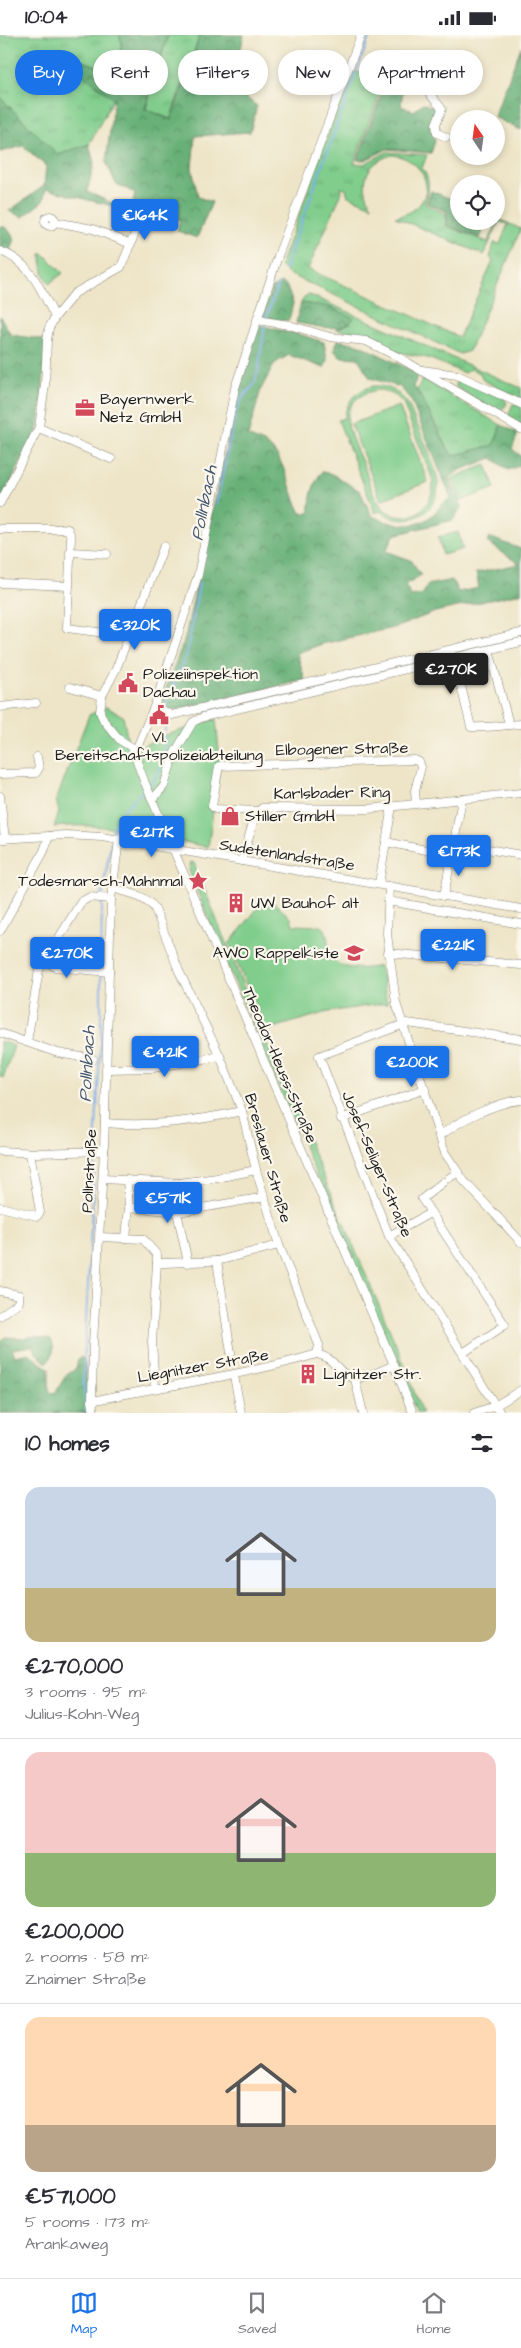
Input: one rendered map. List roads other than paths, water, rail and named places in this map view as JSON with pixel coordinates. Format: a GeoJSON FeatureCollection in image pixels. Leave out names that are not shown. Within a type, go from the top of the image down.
{"type":"FeatureCollection","features":[{"type":"Feature","properties":{"kind":"street"},"geometry":{"type":"LineString","coordinates":[[164,546],[116,669],[102,696],[100,712],[104,721],[120,740],[136,750],[154,707],[198,575],[236,388],[263,321],[279,253],[361,35]]}},
{"type":"Feature","properties":{"kind":"street"},"geometry":{"type":"LineString","coordinates":[[432,95],[442,109],[436,124],[436,133],[446,137]]}},
{"type":"Feature","properties":{"kind":"street"},"geometry":{"type":"LineString","coordinates":[[0,503],[39,428],[45,385],[49,328],[55,317],[75,293],[121,267],[144,211]]}},
{"type":"Feature","properties":{"kind":"street"},"geometry":{"type":"LineString","coordinates":[[45,220],[49,226],[55,222],[93,229],[131,244]]}},
{"type":"Feature","properties":{"kind":"street"},"geometry":{"type":"LineString","coordinates":[[0,251],[25,265],[37,281],[55,317]]}},
{"type":"Feature","properties":{"kind":"street"},"geometry":{"type":"LineString","coordinates":[[263,321],[289,325],[330,337],[366,341],[419,369],[521,429]]}},
{"type":"Feature","properties":{"kind":"street"},"geometry":{"type":"LineString","coordinates":[[419,369],[457,375],[521,404]]}},
{"type":"Feature","properties":{"kind":"street"},"geometry":{"type":"LineString","coordinates":[[39,428],[111,459]]}},
{"type":"Feature","properties":{"kind":"street"},"geometry":{"type":"LineString","coordinates":[[0,529],[68,529],[71,537],[67,628],[105,633]]}},
{"type":"Feature","properties":{"kind":"street"},"geometry":{"type":"LineString","coordinates":[[70,552],[107,554]]}},
{"type":"Feature","properties":{"kind":"street"},"geometry":{"type":"LineString","coordinates":[[0,583],[69,586]]}},
{"type":"Feature","properties":{"kind":"street"},"geometry":{"type":"LineString","coordinates":[[154,707],[172,715],[521,633]]}},
{"type":"Feature","properties":{"kind":"street"},"geometry":{"type":"LineString","coordinates":[[153,799],[164,786],[174,754],[193,722],[203,717],[521,642]]}},
{"type":"Feature","properties":{"kind":"street"},"geometry":{"type":"LineString","coordinates":[[489,649],[509,724]]}},
{"type":"Feature","properties":{"kind":"street"},"geometry":{"type":"LineString","coordinates":[[454,657],[471,727],[498,727],[509,724],[521,724]]}},
{"type":"Feature","properties":{"kind":"street"},"geometry":{"type":"LineString","coordinates":[[70,687],[102,696]]}},
{"type":"Feature","properties":{"kind":"street"},"geometry":{"type":"LineString","coordinates":[[0,707],[36,703]]}},
{"type":"Feature","properties":{"kind":"street","name":"Theodor-Heuss-Straße"},"geometry":{"type":"LineString","coordinates":[[136,750],[137,762],[146,787],[153,799],[413,1413]]}},
{"type":"Feature","properties":{"kind":"street"},"geometry":{"type":"LineString","coordinates":[[0,775],[36,773],[39,768],[37,757]]}},
{"type":"Feature","properties":{"kind":"street","name":"Elbogener Straße"},"geometry":{"type":"LineString","coordinates":[[257,811],[215,809],[212,806],[219,767],[415,760],[419,762],[421,767],[415,791],[416,803]]}},
{"type":"Feature","properties":{"kind":"street","name":"Karlsbader Ring"},"geometry":{"type":"LineString","coordinates":[[242,861],[257,811],[268,807],[368,809],[521,793]]}},
{"type":"Feature","properties":{"kind":"street"},"geometry":{"type":"LineString","coordinates":[[0,795],[2,839]]}},
{"type":"Feature","properties":{"kind":"street"},"geometry":{"type":"LineString","coordinates":[[444,896],[462,799]]}},
{"type":"Feature","properties":{"kind":"street"},"geometry":{"type":"LineString","coordinates":[[379,884],[392,806]]}},
{"type":"Feature","properties":{"kind":"street","name":"Sudetenlandstraße"},"geometry":{"type":"LineString","coordinates":[[2,839],[84,835],[114,839],[174,851],[521,909]]}},
{"type":"Feature","properties":{"kind":"street"},"geometry":{"type":"LineString","coordinates":[[0,931],[44,851],[49,836]]}},
{"type":"Feature","properties":{"kind":"street","name":"Pollnstraße"},"geometry":{"type":"LineString","coordinates":[[94,1413],[92,1401],[103,1179],[99,1151],[105,1123],[105,898],[112,888],[114,839]]}},
{"type":"Feature","properties":{"kind":"street"},"geometry":{"type":"LineString","coordinates":[[386,842],[451,855]]}},
{"type":"Feature","properties":{"kind":"street"},"geometry":{"type":"LineString","coordinates":[[454,843],[521,855]]}},
{"type":"Feature","properties":{"kind":"street"},"geometry":{"type":"LineString","coordinates":[[390,886],[388,901],[388,953],[402,1024],[445,1153],[458,1172],[521,1242]]}},
{"type":"Feature","properties":{"kind":"street","name":"Breslauer Straße"},"geometry":{"type":"LineString","coordinates":[[112,888],[143,897],[150,901],[155,909],[179,971],[220,1057],[242,1111],[256,1169],[279,1245],[319,1345],[317,1354]]}},
{"type":"Feature","properties":{"kind":"street"},"geometry":{"type":"LineString","coordinates":[[27,1042],[38,970],[82,902],[86,899],[105,898]]}},
{"type":"Feature","properties":{"kind":"street"},"geometry":{"type":"LineString","coordinates":[[388,901],[521,924]]}},
{"type":"Feature","properties":{"kind":"street"},"geometry":{"type":"LineString","coordinates":[[388,953],[521,965]]}},
{"type":"Feature","properties":{"kind":"street"},"geometry":{"type":"LineString","coordinates":[[45,961],[55,967],[104,972]]}},
{"type":"Feature","properties":{"kind":"street"},"geometry":{"type":"LineString","coordinates":[[402,1024],[413,1023],[521,1039]]}},
{"type":"Feature","properties":{"kind":"street","name":"Josef-Seliger-Straße"},"geometry":{"type":"LineString","coordinates":[[402,1024],[318,1056],[388,1236],[497,1409]]}},
{"type":"Feature","properties":{"kind":"street"},"geometry":{"type":"LineString","coordinates":[[0,1033],[58,1053],[92,1059]]}},
{"type":"Feature","properties":{"kind":"street"},"geometry":{"type":"LineString","coordinates":[[106,1069],[153,1068],[220,1057]]}},
{"type":"Feature","properties":{"kind":"street"},"geometry":{"type":"LineString","coordinates":[[341,1119],[424,1089]]}},
{"type":"Feature","properties":{"kind":"street"},"geometry":{"type":"LineString","coordinates":[[440,1137],[447,1130],[486,1110],[502,1104],[521,1101]]}},
{"type":"Feature","properties":{"kind":"street"},"geometry":{"type":"LineString","coordinates":[[105,1123],[132,1125],[168,1124],[242,1111]]}},
{"type":"Feature","properties":{"kind":"street"},"geometry":{"type":"LineString","coordinates":[[0,1151],[30,1153],[99,1151]]}},
{"type":"Feature","properties":{"kind":"street"},"geometry":{"type":"LineString","coordinates":[[0,1207],[37,1216],[40,1212],[30,1153]]}},
{"type":"Feature","properties":{"kind":"street"},"geometry":{"type":"LineString","coordinates":[[103,1179],[179,1183],[217,1178],[256,1169]]}},
{"type":"Feature","properties":{"kind":"street"},"geometry":{"type":"LineString","coordinates":[[458,1172],[422,1199],[505,1325],[463,1353]]}},
{"type":"Feature","properties":{"kind":"street"},"geometry":{"type":"LineString","coordinates":[[126,1238],[129,1207],[127,1180]]}},
{"type":"Feature","properties":{"kind":"street"},"geometry":{"type":"LineString","coordinates":[[179,1183],[180,1212],[188,1263]]}},
{"type":"Feature","properties":{"kind":"street"},"geometry":{"type":"LineString","coordinates":[[129,1207],[180,1212],[265,1197]]}},
{"type":"Feature","properties":{"kind":"street"},"geometry":{"type":"LineString","coordinates":[[388,1236],[430,1213]]}},
{"type":"Feature","properties":{"kind":"street"},"geometry":{"type":"LineString","coordinates":[[100,1237],[143,1239],[147,1241],[157,1255],[152,1342],[156,1387]]}},
{"type":"Feature","properties":{"kind":"street"},"geometry":{"type":"LineString","coordinates":[[157,1263],[217,1261],[279,1245]]}},
{"type":"Feature","properties":{"kind":"street"},"geometry":{"type":"LineString","coordinates":[[217,1261],[232,1353]]}},
{"type":"Feature","properties":{"kind":"street"},"geometry":{"type":"LineString","coordinates":[[0,1291],[19,1297]]}},
{"type":"Feature","properties":{"kind":"street"},"geometry":{"type":"LineString","coordinates":[[0,1310],[19,1297]]}},
{"type":"Feature","properties":{"kind":"street"},"geometry":{"type":"LineString","coordinates":[[0,1316],[19,1302],[19,1297]]}},
{"type":"Feature","properties":{"kind":"street"},"geometry":{"type":"LineString","coordinates":[[317,1354],[334,1361],[346,1376],[355,1379],[394,1365]]}},
{"type":"Feature","properties":{"kind":"street","name":"Liegnitzer Straße"},"geometry":{"type":"LineString","coordinates":[[92,1401],[156,1387],[274,1367],[317,1354]]}},
{"type":"Feature","properties":{"kind":"street"},"geometry":{"type":"LineString","coordinates":[[234,1375],[241,1413]]}},
{"type":"Feature","properties":{"kind":"street"},"geometry":{"type":"LineString","coordinates":[[355,1379],[363,1413]]}},
{"type":"Feature","properties":{"kind":"street"},"geometry":{"type":"LineString","coordinates":[[474,1413],[497,1409],[521,1390]]}},
{"type":"Feature","properties":{"kind":"waterway","name":"Pollnbach"},"geometry":{"type":"LineString","coordinates":[[284,270],[370,35]]}},
{"type":"Feature","properties":{"kind":"waterway","name":"Pollnbach"},"geometry":{"type":"LineString","coordinates":[[266,319],[278,284]]}},
{"type":"Feature","properties":{"kind":"waterway","name":"Pollnbach"},"geometry":{"type":"LineString","coordinates":[[216,505],[236,411],[242,398],[253,386],[258,372],[265,324]]}},
{"type":"Feature","properties":{"kind":"waterway","name":"Pollnbach"},"geometry":{"type":"LineString","coordinates":[[167,711],[168,698],[187,653],[199,583]]}},
{"type":"Feature","properties":{"kind":"waterway","name":"Pollnbach"},"geometry":{"type":"LineString","coordinates":[[165,731],[167,715]]}},
{"type":"Feature","properties":{"kind":"waterway","name":"Pollnbach"},"geometry":{"type":"LineString","coordinates":[[148,786],[160,769],[165,735]]}},
{"type":"Feature","properties":{"kind":"waterway","name":"Pollnbach"},"geometry":{"type":"LineString","coordinates":[[111,837],[119,816],[145,789]]}},
{"type":"Feature","properties":{"kind":"waterway","name":"Pollnbach"},"geometry":{"type":"LineString","coordinates":[[102,896],[111,842]]}},
{"type":"Feature","properties":{"kind":"waterway","name":"Pollnbach"},"geometry":{"type":"LineString","coordinates":[[101,969],[102,901]]}},
{"type":"Feature","properties":{"kind":"waterway","name":"Pollnbach"},"geometry":{"type":"LineString","coordinates":[[95,1149],[101,1029],[101,974]]}},
{"type":"Feature","properties":{"kind":"waterway","name":"Pollnbach"},"geometry":{"type":"LineString","coordinates":[[86,1413],[83,1379],[95,1153]]}},
{"type":"Feature","properties":{"kind":"place","name":"Bayernwerk Netz GmbH"},"geometry":{"type":"Point","coordinates":[85,408]}},
{"type":"Feature","properties":{"kind":"place","name":"Polizeiinspektion Dachau"},"geometry":{"type":"Point","coordinates":[128,683]}},
{"type":"Feature","properties":{"kind":"place","name":"VI. Bereitschaftspolizeiabteilung"},"geometry":{"type":"Point","coordinates":[159,715]}},
{"type":"Feature","properties":{"kind":"place","name":"Stiller GmbH"},"geometry":{"type":"Point","coordinates":[230,816]}},
{"type":"Feature","properties":{"kind":"place","name":"Todesmarsch-Mahnmal"},"geometry":{"type":"Point","coordinates":[198,881]}},
{"type":"Feature","properties":{"kind":"place","name":"UW Bauhof alt"},"geometry":{"type":"Point","coordinates":[236,903]}},
{"type":"Feature","properties":{"kind":"place","name":"AWO Rappelkiste"},"geometry":{"type":"Point","coordinates":[354,953]}},
{"type":"Feature","properties":{"kind":"place","name":"Lignitzer Str."},"geometry":{"type":"Point","coordinates":[308,1374]}}]}
